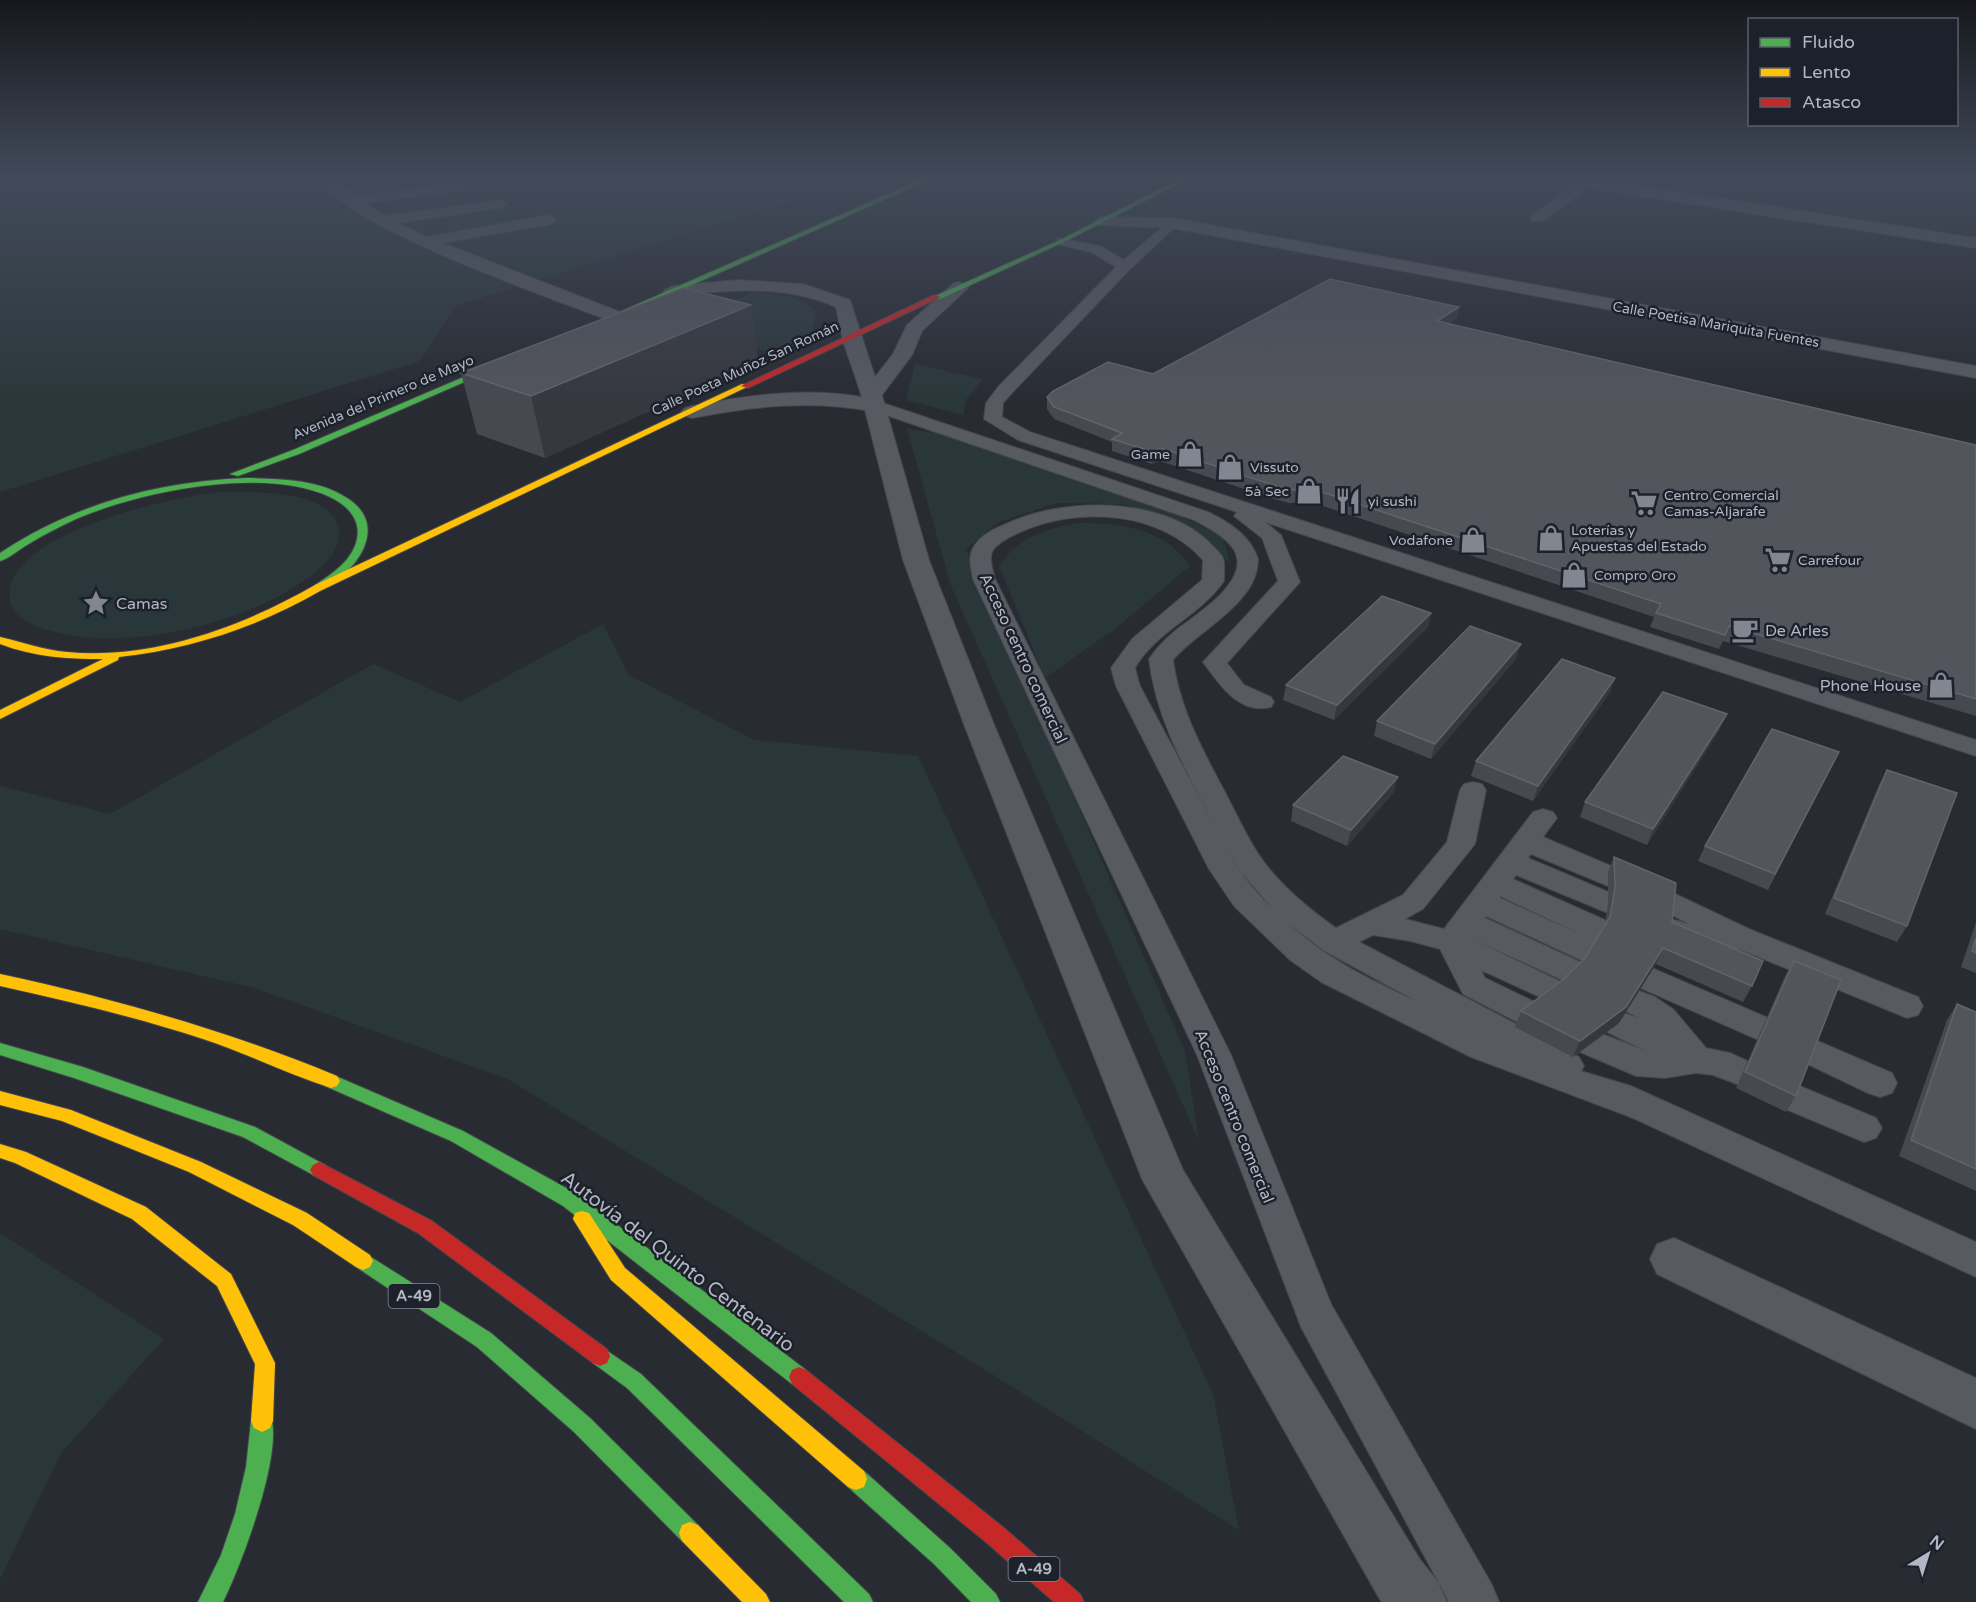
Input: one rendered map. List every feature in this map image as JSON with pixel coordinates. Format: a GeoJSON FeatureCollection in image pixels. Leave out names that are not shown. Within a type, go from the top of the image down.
{"type":"FeatureCollection","features":[{"type":"Feature","properties":{"kind":"main road"},"geometry":{"type":"LineString","coordinates":[[585,329],[757,254]]}},
{"type":"Feature","properties":{"kind":"main road","name":"Calle Poeta Muñoz San Román"},"geometry":{"type":"LineString","coordinates":[[320,588],[851,336],[1034,254]]}},
{"type":"Feature","properties":{"kind":"main road","name":"Avenida del Primero de Mayo"},"geometry":{"type":"LineString","coordinates":[[211,482],[296,452],[514,359]]}},
{"type":"Feature","properties":{"kind":"main road"},"geometry":{"type":"LineString","coordinates":[[0,640],[27,649],[57,653],[128,652],[173,645],[236,628],[268,616],[320,588],[339,573],[362,543],[363,529],[361,517],[352,506],[328,492],[292,483],[258,481],[211,482],[153,492],[81,513],[29,524]]}},
{"type":"Feature","properties":{"kind":"main road"},"geometry":{"type":"LineString","coordinates":[[0,558],[26,539],[81,513]]}},
{"type":"Feature","properties":{"kind":"main road"},"geometry":{"type":"LineString","coordinates":[[0,715],[128,652]]}},
{"type":"Feature","properties":{"kind":"main road","name":"Autovía del Quinto Centenario"},"geometry":{"type":"LineString","coordinates":[[0,980],[69,994],[186,1028],[300,1068],[457,1136],[570,1200],[692,1292],[844,1412],[1072,1602]]}},
{"type":"Feature","properties":{"kind":"main road"},"geometry":{"type":"LineString","coordinates":[[0,1049],[77,1072],[249,1132],[425,1227],[634,1381],[861,1602]]}},
{"type":"Feature","properties":{"kind":"main road","name":"A-49"},"geometry":{"type":"LineString","coordinates":[[0,1098],[65,1115],[195,1167],[300,1219],[483,1340],[582,1425],[759,1602]]}},
{"type":"Feature","properties":{"kind":"main road"},"geometry":{"type":"LineString","coordinates":[[0,1151],[20,1157],[139,1213],[224,1280],[265,1363],[260,1457],[229,1568],[210,1602]]}},
{"type":"Feature","properties":{"kind":"main road"},"geometry":{"type":"LineString","coordinates":[[570,1200],[618,1274],[800,1428],[942,1556],[988,1602]]}},
{"type":"Feature","properties":{"kind":"street"},"geometry":{"type":"LineString","coordinates":[[455,254],[614,316]]}},
{"type":"Feature","properties":{"kind":"street","name":"Calle Poetisa Mariquita Fuentes"},"geometry":{"type":"LineString","coordinates":[[1338,254],[1976,372]]}},
{"type":"Feature","properties":{"kind":"street"},"geometry":{"type":"LineString","coordinates":[[672,291],[753,284],[808,290],[844,304],[851,336],[873,400],[916,560],[938,621],[1164,1179],[1399,1578],[1418,1602]]}},
{"type":"Feature","properties":{"kind":"street"},"geometry":{"type":"LineString","coordinates":[[873,400],[902,356],[914,329],[960,287]]}},
{"type":"Feature","properties":{"kind":"street"},"geometry":{"type":"LineString","coordinates":[[692,412],[746,402],[793,398],[873,400]]}},
{"type":"Feature","properties":{"kind":"street"},"geometry":{"type":"LineString","coordinates":[[1674,1259],[1976,1404]]}},
{"type":"Feature","properties":{"kind":"lane"},"geometry":{"type":"LineString","coordinates":[[1110,254],[1124,267]]}},
{"type":"Feature","properties":{"kind":"lane"},"geometry":{"type":"LineString","coordinates":[[1138,254],[1004,391],[995,403],[993,419],[1023,436],[1976,748]]}},
{"type":"Feature","properties":{"kind":"lane"},"geometry":{"type":"LineString","coordinates":[[873,400],[1242,514],[1271,535],[1289,582],[1215,662],[1235,690],[1262,702]]}},
{"type":"Feature","properties":{"kind":"lane"},"geometry":{"type":"LineString","coordinates":[[873,400],[1201,516],[1222,527],[1241,544],[1249,561],[1246,577],[1232,594],[1181,637],[1161,659],[1162,683],[1172,715],[1251,865],[1284,903],[1316,931],[1364,960],[1524,1040],[1633,1104],[1976,1260]]}},
{"type":"Feature","properties":{"kind":"lane","name":"Acceso centro comercial"},"geometry":{"type":"LineString","coordinates":[[1474,1602],[1315,1314],[1214,1055],[984,579],[980,558],[984,547],[1022,522],[1048,515],[1099,511],[1140,517],[1173,527],[1198,542],[1213,558],[1213,581],[1198,597],[1129,654],[1123,668],[1128,686],[1223,869],[1244,899],[1301,952],[1332,974],[1483,1048],[1633,1104]]}},
{"type":"Feature","properties":{"kind":"lane"},"geometry":{"type":"LineString","coordinates":[[1334,942],[1413,902],[1461,844],[1473,790]]}},
{"type":"Feature","properties":{"kind":"lane"},"geometry":{"type":"LineString","coordinates":[[1369,924],[1411,930],[1496,881],[1608,889]]}},
{"type":"Feature","properties":{"kind":"lane"},"geometry":{"type":"LineString","coordinates":[[1496,881],[1583,963],[1496,881]]}},
{"type":"Feature","properties":{"kind":"lane"},"geometry":{"type":"LineString","coordinates":[[1496,881],[1474,986],[1532,1015]]}},
{"type":"Feature","properties":{"kind":"lane"},"geometry":{"type":"LineString","coordinates":[[1668,915],[1700,937],[1742,938],[1907,1006]]}},
{"type":"Feature","properties":{"kind":"lane"},"geometry":{"type":"LineString","coordinates":[[1696,1059],[1644,994],[1722,1011],[1761,1029]]}},
{"type":"Feature","properties":{"kind":"lane"},"geometry":{"type":"LineString","coordinates":[[1592,1043],[1636,1063],[1665,1065],[1696,1059],[1718,1062],[1742,1072]]}},
{"type":"Feature","properties":{"kind":"lane"},"geometry":{"type":"LineString","coordinates":[[1813,1052],[1880,1083]]}},
{"type":"Feature","properties":{"kind":"lane"},"geometry":{"type":"LineString","coordinates":[[1795,1098],[1864,1128]]}},
{"type":"Feature","properties":{"kind":"shaded area"},"geometry":{"type":"Polygon","coordinates":[[[0,254],[623,254],[455,306],[420,361],[0,492],[0,254]]]}},
{"type":"Feature","properties":{"kind":"shaded area"},"geometry":{"type":"Polygon","coordinates":[[[753,292],[795,298],[809,306],[816,312],[812,334],[770,352],[673,329],[753,292]]]}},
{"type":"Feature","properties":{"kind":"shaded area"},"geometry":{"type":"Polygon","coordinates":[[[915,364],[983,379],[966,400],[963,415],[906,400],[915,364]]]}},
{"type":"Feature","properties":{"kind":"shaded area"},"geometry":{"type":"Polygon","coordinates":[[[907,429],[937,433],[1174,513],[1222,536],[1230,563],[1206,540],[1178,522],[1123,504],[1056,503],[999,522],[966,549],[1185,1051],[1199,1141],[951,586],[907,429]]]}},
{"type":"Feature","properties":{"kind":"shaded area"},"geometry":{"type":"Polygon","coordinates":[[[219,492],[270,493],[308,500],[323,507],[334,518],[339,532],[335,550],[314,573],[288,591],[258,606],[224,619],[152,636],[82,637],[38,627],[25,621],[15,612],[10,600],[15,576],[32,556],[60,538],[130,511],[196,495],[219,492]]]}},
{"type":"Feature","properties":{"kind":"shaded area"},"geometry":{"type":"Polygon","coordinates":[[[1077,523],[1109,524],[1140,530],[1168,543],[1190,566],[1116,628],[1045,678],[999,566],[1015,548],[1033,536],[1077,523]]]}},
{"type":"Feature","properties":{"kind":"shaded area"},"geometry":{"type":"Polygon","coordinates":[[[603,624],[629,675],[754,740],[918,756],[1213,1394],[1239,1530],[992,1374],[507,1079],[255,988],[0,929],[0,786],[110,814],[373,664],[460,702],[603,624]]]}},
{"type":"Feature","properties":{"kind":"shaded area"},"geometry":{"type":"Polygon","coordinates":[[[0,1233],[164,1339],[61,1453],[0,1579],[0,1233]]]}},
{"type":"Feature","properties":{"kind":"building","name":"Centro Comercial Camas-Aljarafe"},"geometry":{"type":"Polygon","coordinates":[[[1330,279],[1459,307],[1437,321],[1976,445],[1976,699],[1729,626],[1725,635],[1656,613],[1661,604],[1313,489],[1291,490],[1161,448],[1153,452],[1112,439],[1122,433],[1054,407],[1047,397],[1053,391],[1108,362],[1153,374],[1330,279]]]}},
{"type":"Feature","properties":{"kind":"building"},"geometry":{"type":"Polygon","coordinates":[[[684,288],[751,305],[531,396],[461,373],[684,288]]]}},
{"type":"Feature","properties":{"kind":"building"},"geometry":{"type":"Polygon","coordinates":[[[1382,596],[1431,613],[1337,705],[1286,685],[1382,596]]]}},
{"type":"Feature","properties":{"kind":"building"},"geometry":{"type":"Polygon","coordinates":[[[1470,626],[1521,644],[1435,744],[1377,721],[1470,626]]]}},
{"type":"Feature","properties":{"kind":"building"},"geometry":{"type":"Polygon","coordinates":[[[1562,659],[1615,678],[1538,786],[1476,761],[1562,659]]]}},
{"type":"Feature","properties":{"kind":"building"},"geometry":{"type":"Polygon","coordinates":[[[1663,692],[1727,714],[1653,829],[1585,802],[1663,692]]]}},
{"type":"Feature","properties":{"kind":"building"},"geometry":{"type":"Polygon","coordinates":[[[1772,729],[1839,752],[1775,874],[1705,846],[1772,729]]]}},
{"type":"Feature","properties":{"kind":"building"},"geometry":{"type":"Polygon","coordinates":[[[1343,756],[1398,777],[1351,830],[1293,805],[1343,756]]]}},
{"type":"Feature","properties":{"kind":"building"},"geometry":{"type":"Polygon","coordinates":[[[1887,770],[1957,793],[1907,926],[1834,898],[1887,770]]]}},
{"type":"Feature","properties":{"kind":"building"},"geometry":{"type":"Polygon","coordinates":[[[1614,857],[1676,883],[1672,922],[1763,961],[1752,986],[1663,948],[1626,1007],[1580,1041],[1521,1011],[1565,978],[1585,958],[1610,917],[1615,887],[1614,857]]]}},
{"type":"Feature","properties":{"kind":"building"},"geometry":{"type":"Polygon","coordinates":[[[1976,938],[1976,953],[1972,951],[1976,938]]]}},
{"type":"Feature","properties":{"kind":"building"},"geometry":{"type":"Polygon","coordinates":[[[1794,961],[1841,980],[1796,1096],[1745,1072],[1794,961]]]}},
{"type":"Feature","properties":{"kind":"building"},"geometry":{"type":"Polygon","coordinates":[[[1957,1004],[1976,1012],[1976,1169],[1911,1140],[1957,1004]]]}},
{"type":"Feature","properties":{"kind":"traffic: fast"},"geometry":{"type":"LineString","coordinates":[[601,322],[757,254]]}},
{"type":"Feature","properties":{"kind":"traffic: fast"},"geometry":{"type":"LineString","coordinates":[[937,297],[1034,254]]}},
{"type":"Feature","properties":{"kind":"traffic: fast"},"geometry":{"type":"LineString","coordinates":[[235,474],[296,452],[504,363]]}},
{"type":"Feature","properties":{"kind":"traffic: fast"},"geometry":{"type":"LineString","coordinates":[[0,558],[23,542],[73,517],[125,499],[152,492],[225,481],[274,482],[324,491],[344,500],[358,514],[363,532],[359,549],[341,571],[319,587]]}},
{"type":"Feature","properties":{"kind":"traffic: fast"},"geometry":{"type":"LineString","coordinates":[[0,1049],[77,1072],[249,1132],[319,1170]]}},
{"type":"Feature","properties":{"kind":"traffic: fast"},"geometry":{"type":"LineString","coordinates":[[331,1081],[457,1136],[570,1200],[799,1377]]}},
{"type":"Feature","properties":{"kind":"traffic: fast"},"geometry":{"type":"LineString","coordinates":[[363,1261],[484,1340],[582,1425],[690,1533]]}},
{"type":"Feature","properties":{"kind":"traffic: fast"},"geometry":{"type":"LineString","coordinates":[[600,1356],[634,1381],[861,1602]]}},
{"type":"Feature","properties":{"kind":"traffic: fast"},"geometry":{"type":"LineString","coordinates":[[210,1602],[230,1560],[246,1514],[257,1467],[262,1421]]}},
{"type":"Feature","properties":{"kind":"traffic: fast"},"geometry":{"type":"LineString","coordinates":[[856,1479],[942,1556],[988,1602]]}},
{"type":"Feature","properties":{"kind":"traffic: slow"},"geometry":{"type":"LineString","coordinates":[[320,588],[745,386]]}},
{"type":"Feature","properties":{"kind":"traffic: slow"},"geometry":{"type":"LineString","coordinates":[[0,640],[31,650],[68,656],[143,651],[182,643],[257,619],[290,604],[319,587]]}},
{"type":"Feature","properties":{"kind":"traffic: slow"},"geometry":{"type":"LineString","coordinates":[[0,715],[114,658]]}},
{"type":"Feature","properties":{"kind":"traffic: slow"},"geometry":{"type":"LineString","coordinates":[[0,980],[84,999],[168,1022],[250,1049],[331,1081]]}},
{"type":"Feature","properties":{"kind":"traffic: slow"},"geometry":{"type":"LineString","coordinates":[[0,1098],[65,1115],[195,1167],[300,1219],[363,1261]]}},
{"type":"Feature","properties":{"kind":"traffic: slow"},"geometry":{"type":"LineString","coordinates":[[0,1151],[20,1157],[139,1213],[224,1280],[265,1363],[262,1421]]}},
{"type":"Feature","properties":{"kind":"traffic: slow"},"geometry":{"type":"LineString","coordinates":[[582,1219],[618,1274],[856,1479]]}},
{"type":"Feature","properties":{"kind":"traffic: slow"},"geometry":{"type":"LineString","coordinates":[[690,1533],[758,1602]]}},
{"type":"Feature","properties":{"kind":"traffic: jam"},"geometry":{"type":"LineString","coordinates":[[745,386],[937,297]]}},
{"type":"Feature","properties":{"kind":"traffic: jam"},"geometry":{"type":"LineString","coordinates":[[319,1170],[425,1227],[600,1356]]}},
{"type":"Feature","properties":{"kind":"traffic: jam"},"geometry":{"type":"LineString","coordinates":[[799,1377],[995,1535],[1072,1602]]}},
{"type":"Feature","properties":{"kind":"place","name":"Game"},"geometry":{"type":"Point","coordinates":[1190,454]}},
{"type":"Feature","properties":{"kind":"place","name":"Vissuto"},"geometry":{"type":"Point","coordinates":[1230,467]}},
{"type":"Feature","properties":{"kind":"place","name":"5à Sec"},"geometry":{"type":"Point","coordinates":[1309,491]}},
{"type":"Feature","properties":{"kind":"place","name":"yi sushi"},"geometry":{"type":"Point","coordinates":[1348,501]}},
{"type":"Feature","properties":{"kind":"place","name":"Centro Comercial Camas-Aljarafe"},"geometry":{"type":"Point","coordinates":[1644,503]}},
{"type":"Feature","properties":{"kind":"place","name":"Loterías y Apuestas del Estado"},"geometry":{"type":"Point","coordinates":[1551,538]}},
{"type":"Feature","properties":{"kind":"place","name":"Vodafone"},"geometry":{"type":"Point","coordinates":[1473,540]}},
{"type":"Feature","properties":{"kind":"place","name":"Carrefour"},"geometry":{"type":"Point","coordinates":[1778,560]}},
{"type":"Feature","properties":{"kind":"place","name":"Compro Oro"},"geometry":{"type":"Point","coordinates":[1574,575]}},
{"type":"Feature","properties":{"kind":"place","name":"Camas"},"geometry":{"type":"Point","coordinates":[96,603]}},
{"type":"Feature","properties":{"kind":"place","name":"De Arles"},"geometry":{"type":"Point","coordinates":[1745,630]}},
{"type":"Feature","properties":{"kind":"place","name":"Phone House"},"geometry":{"type":"Point","coordinates":[1941,685]}}]}
